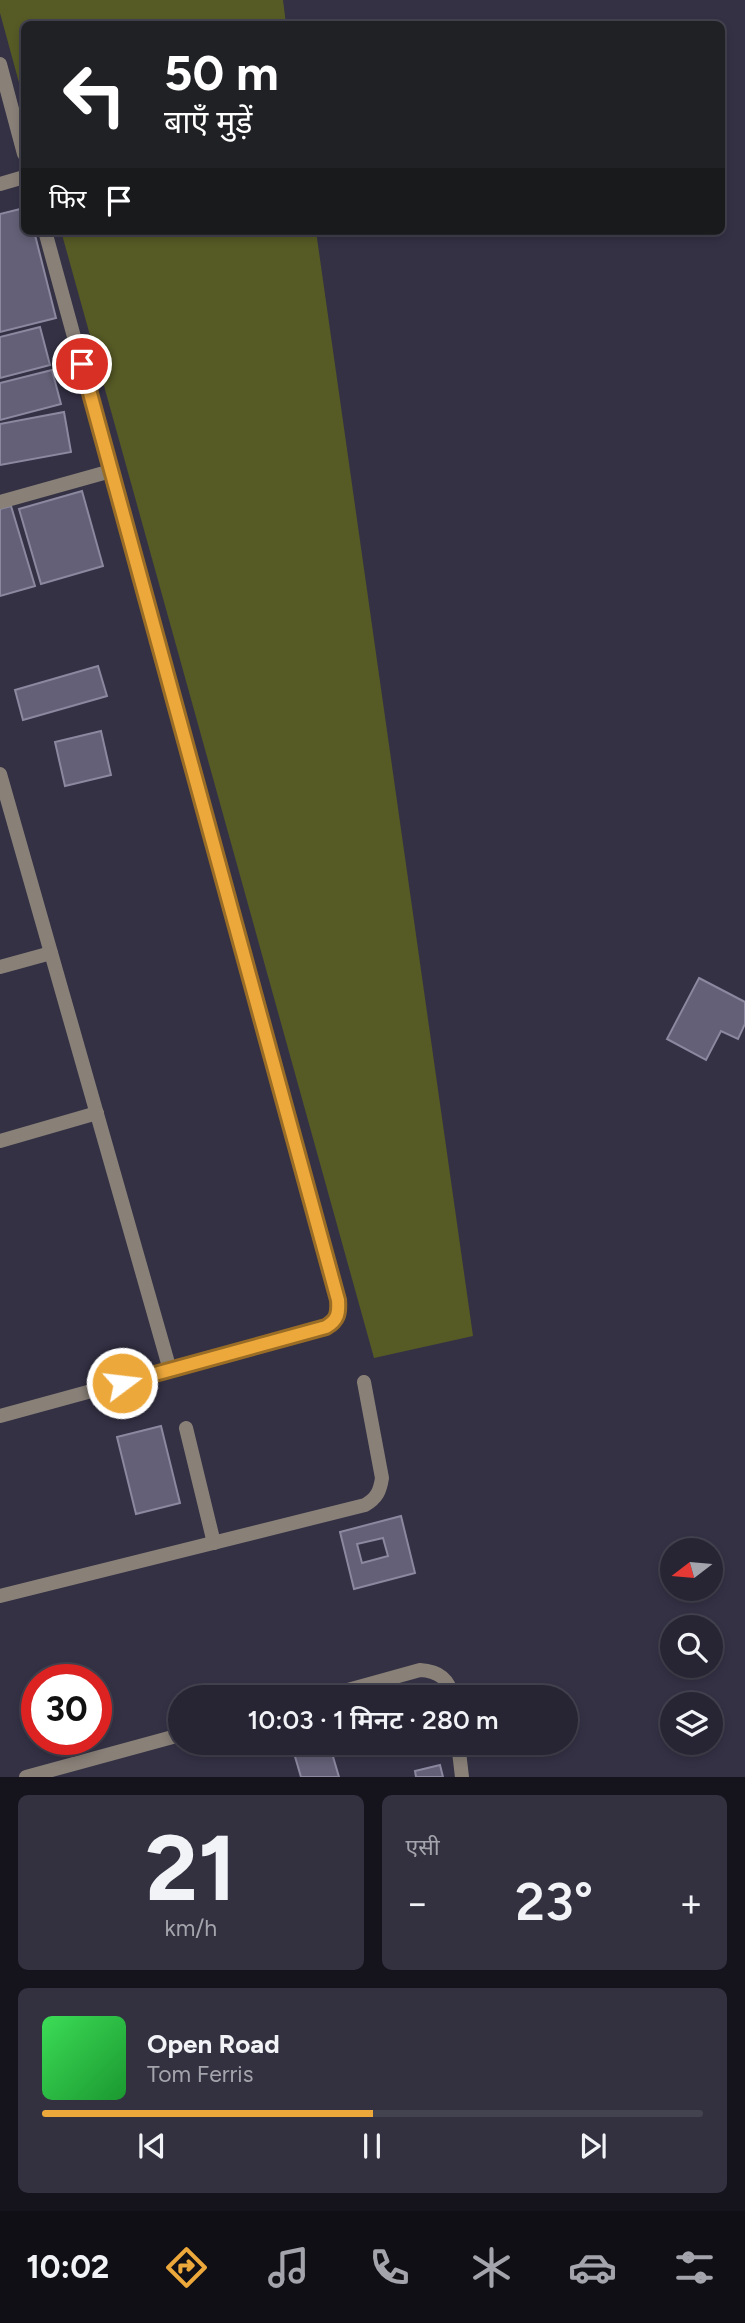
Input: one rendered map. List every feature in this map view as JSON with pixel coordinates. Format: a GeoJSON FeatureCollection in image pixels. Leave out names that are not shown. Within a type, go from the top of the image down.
{"type":"FeatureCollection","features":[{"type":"Feature","properties":{"kind":"street"},"geometry":{"type":"LineString","coordinates":[[0,64],[21,143]]}},
{"type":"Feature","properties":{"kind":"street"},"geometry":{"type":"LineString","coordinates":[[0,184],[21,178]]}},
{"type":"Feature","properties":{"kind":"street"},"geometry":{"type":"LineString","coordinates":[[0,1416],[326,1327],[334,1323],[339,1315],[338,1300],[46,235]]}},
{"type":"Feature","properties":{"kind":"street"},"geometry":{"type":"LineString","coordinates":[[0,502],[111,471]]}},
{"type":"Feature","properties":{"kind":"street"},"geometry":{"type":"LineString","coordinates":[[0,774],[170,1370]]}},
{"type":"Feature","properties":{"kind":"street"},"geometry":{"type":"LineString","coordinates":[[0,967],[51,953]]}},
{"type":"Feature","properties":{"kind":"street"},"geometry":{"type":"LineString","coordinates":[[0,1141],[97,1113]]}},
{"type":"Feature","properties":{"kind":"street"},"geometry":{"type":"LineString","coordinates":[[0,1596],[354,1508],[374,1500],[380,1490],[382,1478],[364,1382]]}},
{"type":"Feature","properties":{"kind":"street"},"geometry":{"type":"LineString","coordinates":[[186,1428],[214,1543]]}},
{"type":"Feature","properties":{"kind":"street"},"geometry":{"type":"LineString","coordinates":[[366,1685],[421,1670],[436,1671],[448,1685]]}},
{"type":"Feature","properties":{"kind":"street"},"geometry":{"type":"LineString","coordinates":[[26,1777],[168,1738]]}},
{"type":"Feature","properties":{"kind":"street"},"geometry":{"type":"LineString","coordinates":[[459,1755],[462,1777]]}},
{"type":"Feature","properties":{"kind":"green space"},"geometry":{"type":"Polygon","coordinates":[[[0,0],[283,0],[286,21],[21,21],[21,90],[0,13],[0,0]]]}},
{"type":"Feature","properties":{"kind":"green space"},"geometry":{"type":"Polygon","coordinates":[[[62,235],[317,235],[473,1336],[374,1358],[62,235]]]}},
{"type":"Feature","properties":{"kind":"building"},"geometry":{"type":"Polygon","coordinates":[[[21,209],[21,235],[35,235],[56,318],[0,332],[0,214],[21,209]]]}},
{"type":"Feature","properties":{"kind":"building"},"geometry":{"type":"Polygon","coordinates":[[[40,327],[50,365],[0,378],[0,337],[40,327]]]}},
{"type":"Feature","properties":{"kind":"building"},"geometry":{"type":"Polygon","coordinates":[[[52,370],[61,404],[0,420],[0,383],[52,370]]]}},
{"type":"Feature","properties":{"kind":"building"},"geometry":{"type":"Polygon","coordinates":[[[64,412],[71,452],[0,465],[0,424],[64,412]]]}},
{"type":"Feature","properties":{"kind":"building"},"geometry":{"type":"Polygon","coordinates":[[[82,491],[103,566],[41,584],[19,509],[82,491]]]}},
{"type":"Feature","properties":{"kind":"building"},"geometry":{"type":"Polygon","coordinates":[[[11,506],[35,586],[0,596],[0,509],[11,506]]]}},
{"type":"Feature","properties":{"kind":"building"},"geometry":{"type":"Polygon","coordinates":[[[98,666],[107,696],[23,720],[15,690],[98,666]]]}},
{"type":"Feature","properties":{"kind":"building"},"geometry":{"type":"Polygon","coordinates":[[[101,731],[111,775],[65,786],[55,742],[101,731]]]}},
{"type":"Feature","properties":{"kind":"building"},"geometry":{"type":"Polygon","coordinates":[[[699,978],[745,1002],[745,1024],[738,1039],[721,1031],[706,1060],[667,1039],[699,978]]]}},
{"type":"Feature","properties":{"kind":"building"},"geometry":{"type":"Polygon","coordinates":[[[161,1426],[180,1503],[136,1514],[117,1437],[161,1426]]]}},
{"type":"Feature","properties":{"kind":"building"},"geometry":{"type":"Polygon","coordinates":[[[401,1516],[415,1573],[354,1589],[340,1532],[401,1516]],[[383,1538],[357,1544],[362,1563],[388,1556],[383,1538]]]}},
{"type":"Feature","properties":{"kind":"building"},"geometry":{"type":"Polygon","coordinates":[[[295,1755],[333,1755],[339,1777],[301,1777],[295,1755]]]}},
{"type":"Feature","properties":{"kind":"building"},"geometry":{"type":"Polygon","coordinates":[[[440,1765],[443,1777],[416,1777],[415,1771],[440,1765]]]}},
{"type":"Feature","properties":{"kind":"route"},"geometry":{"type":"LineString","coordinates":[[82,364],[338,1300],[339,1315],[334,1323],[326,1327],[122,1383]]}}]}
